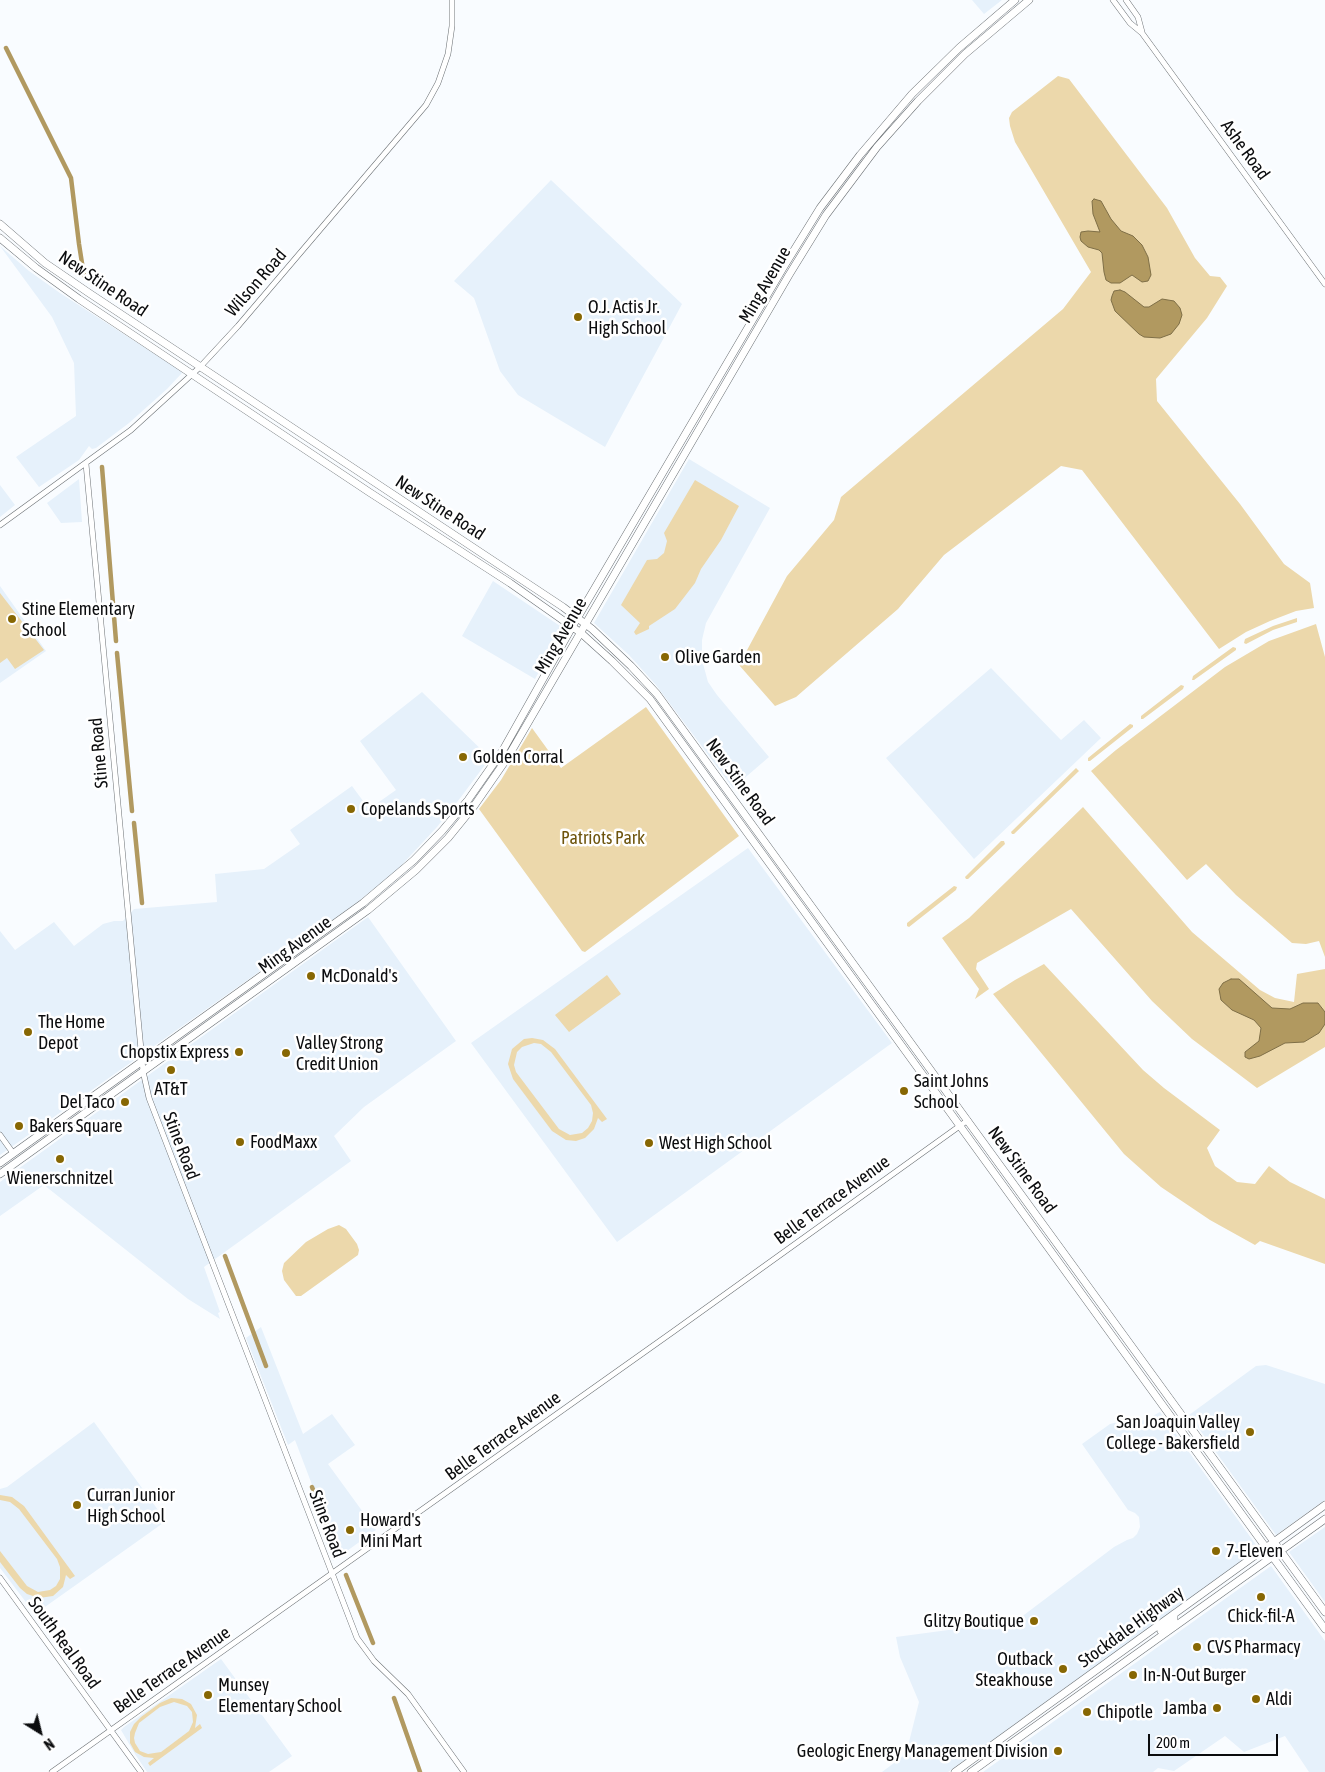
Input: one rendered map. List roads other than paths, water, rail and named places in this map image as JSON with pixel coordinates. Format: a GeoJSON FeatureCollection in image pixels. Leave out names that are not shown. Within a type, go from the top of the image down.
{"type":"FeatureCollection","features":[{"type":"Feature","properties":{"kind":"main road","name":"Ming Avenue"},"geometry":{"type":"LineString","coordinates":[[0,1163],[374,895],[434,840],[468,800],[494,764],[572,627],[820,208],[860,155],[912,94],[959,48],[1014,0]]}},
{"type":"Feature","properties":{"kind":"main road","name":"Ming Avenue"},"geometry":{"type":"LineString","coordinates":[[0,1172],[267,984],[368,910],[422,865],[448,838],[474,806],[508,756],[789,274],[842,192],[887,135],[935,83],[990,32],[1029,0]]}},
{"type":"Feature","properties":{"kind":"main road","name":"New Stine Road"},"geometry":{"type":"LineString","coordinates":[[0,224],[60,274],[578,618],[631,666],[657,694],[1282,1550],[1325,1612]]}},
{"type":"Feature","properties":{"kind":"main road","name":"New Stine Road"},"geometry":{"type":"LineString","coordinates":[[0,238],[51,280],[369,492],[510,583],[580,633],[612,661],[650,699],[1325,1629]]}},
{"type":"Feature","properties":{"kind":"main road"},"geometry":{"type":"LineString","coordinates":[[474,806],[494,771],[494,764]]}},
{"type":"Feature","properties":{"kind":"main road"},"geometry":{"type":"LineString","coordinates":[[731,812],[738,815],[748,826],[754,827]]}},
{"type":"Feature","properties":{"kind":"main road"},"geometry":{"type":"LineString","coordinates":[[750,838],[757,838],[773,861],[781,864]]}},
{"type":"Feature","properties":{"kind":"main road"},"geometry":{"type":"LineString","coordinates":[[422,865],[423,857],[434,840]]}},
{"type":"Feature","properties":{"kind":"main road"},"geometry":{"type":"LineString","coordinates":[[398,886],[413,867],[414,860]]}},
{"type":"Feature","properties":{"kind":"main road"},"geometry":{"type":"LineString","coordinates":[[267,984],[271,974],[295,952]]}},
{"type":"Feature","properties":{"kind":"main road"},"geometry":{"type":"LineString","coordinates":[[239,1003],[259,984],[261,977]]}},
{"type":"Feature","properties":{"kind":"main road"},"geometry":{"type":"LineString","coordinates":[[27,1154],[29,1147],[58,1122]]}},
{"type":"Feature","properties":{"kind":"main road"},"geometry":{"type":"LineString","coordinates":[[0,1172],[12,1159],[13,1153]]}},
{"type":"Feature","properties":{"kind":"main road"},"geometry":{"type":"LineString","coordinates":[[1219,1482],[1227,1476]]}},
{"type":"Feature","properties":{"kind":"main road","name":"Stockdale Highway"},"geometry":{"type":"LineString","coordinates":[[955,1772],[1325,1506]]}},
{"type":"Feature","properties":{"kind":"main road","name":"Stockdale Highway"},"geometry":{"type":"LineString","coordinates":[[971,1772],[1325,1519]]}},
{"type":"Feature","properties":{"kind":"main road"},"geometry":{"type":"LineString","coordinates":[[1156,1639],[1158,1634],[1174,1620],[1174,1614]]}},
{"type":"Feature","properties":{"kind":"street","name":"Wilson Road"},"geometry":{"type":"LineString","coordinates":[[0,525],[131,430],[200,367],[256,305],[426,105],[438,83],[448,54],[452,26],[452,0]]}},
{"type":"Feature","properties":{"kind":"street","name":"Ashe Road"},"geometry":{"type":"LineString","coordinates":[[1113,0],[1130,23],[1142,33],[1325,284]]}},
{"type":"Feature","properties":{"kind":"street","name":"Ashe Road"},"geometry":{"type":"LineString","coordinates":[[1126,0],[1138,16],[1142,33]]}},
{"type":"Feature","properties":{"kind":"street","name":"Stine Road"},"geometry":{"type":"LineString","coordinates":[[86,464],[143,1071],[153,1112],[352,1628],[361,1645],[374,1661],[408,1694],[464,1772]]}},
{"type":"Feature","properties":{"kind":"street","name":"Belle Terrace Avenue"},"geometry":{"type":"LineString","coordinates":[[52,1772],[968,1120]]}},
{"type":"Feature","properties":{"kind":"street"},"geometry":{"type":"LineString","coordinates":[[0,1135],[13,1153]]}},
{"type":"Feature","properties":{"kind":"street","name":"South Real Road"},"geometry":{"type":"LineString","coordinates":[[0,1578],[141,1772]]}},
{"type":"Feature","properties":{"kind":"waterway"},"geometry":{"type":"LineString","coordinates":[[6,48],[71,178],[84,276]]}},
{"type":"Feature","properties":{"kind":"waterway"},"geometry":{"type":"LineString","coordinates":[[102,467],[116,641]]}},
{"type":"Feature","properties":{"kind":"waterway"},"geometry":{"type":"LineString","coordinates":[[117,653],[132,811]]}},
{"type":"Feature","properties":{"kind":"waterway"},"geometry":{"type":"LineString","coordinates":[[134,823],[142,903]]}},
{"type":"Feature","properties":{"kind":"waterway"},"geometry":{"type":"LineString","coordinates":[[225,1256],[266,1366]]}},
{"type":"Feature","properties":{"kind":"waterway"},"geometry":{"type":"LineString","coordinates":[[312,1487],[329,1531]]}},
{"type":"Feature","properties":{"kind":"waterway"},"geometry":{"type":"LineString","coordinates":[[346,1575],[373,1643]]}},
{"type":"Feature","properties":{"kind":"waterway"},"geometry":{"type":"LineString","coordinates":[[394,1698],[420,1772]]}},
{"type":"Feature","properties":{"kind":"place","name":"O.J. Actis Jr. High School"},"geometry":{"type":"Point","coordinates":[578,317]}},
{"type":"Feature","properties":{"kind":"place","name":"Stine Elementary School"},"geometry":{"type":"Point","coordinates":[12,619]}},
{"type":"Feature","properties":{"kind":"place","name":"Olive Garden"},"geometry":{"type":"Point","coordinates":[665,657]}},
{"type":"Feature","properties":{"kind":"place","name":"Golden Corral"},"geometry":{"type":"Point","coordinates":[463,757]}},
{"type":"Feature","properties":{"kind":"place","name":"Copelands Sports"},"geometry":{"type":"Point","coordinates":[351,809]}},
{"type":"Feature","properties":{"kind":"place","name":"McDonald's"},"geometry":{"type":"Point","coordinates":[311,976]}},
{"type":"Feature","properties":{"kind":"place","name":"The Home Depot"},"geometry":{"type":"Point","coordinates":[28,1032]}},
{"type":"Feature","properties":{"kind":"place","name":"Chopstix Express"},"geometry":{"type":"Point","coordinates":[239,1052]}},
{"type":"Feature","properties":{"kind":"place","name":"Valley Strong Credit Union"},"geometry":{"type":"Point","coordinates":[286,1053]}},
{"type":"Feature","properties":{"kind":"place","name":"AT&T"},"geometry":{"type":"Point","coordinates":[171,1070]}},
{"type":"Feature","properties":{"kind":"place","name":"Saint Johns School"},"geometry":{"type":"Point","coordinates":[904,1091]}},
{"type":"Feature","properties":{"kind":"place","name":"Del Taco"},"geometry":{"type":"Point","coordinates":[125,1102]}},
{"type":"Feature","properties":{"kind":"place","name":"Bakers Square"},"geometry":{"type":"Point","coordinates":[19,1126]}},
{"type":"Feature","properties":{"kind":"place","name":"FoodMaxx"},"geometry":{"type":"Point","coordinates":[240,1142]}},
{"type":"Feature","properties":{"kind":"place","name":"West High School"},"geometry":{"type":"Point","coordinates":[649,1143]}},
{"type":"Feature","properties":{"kind":"place","name":"Wienerschnitzel"},"geometry":{"type":"Point","coordinates":[60,1159]}},
{"type":"Feature","properties":{"kind":"place","name":"San Joaquin Valley College - Bakersfield"},"geometry":{"type":"Point","coordinates":[1250,1432]}},
{"type":"Feature","properties":{"kind":"place","name":"Curran Junior High School"},"geometry":{"type":"Point","coordinates":[77,1505]}},
{"type":"Feature","properties":{"kind":"place","name":"Howard's Mini Mart"},"geometry":{"type":"Point","coordinates":[350,1530]}},
{"type":"Feature","properties":{"kind":"place","name":"7-Eleven"},"geometry":{"type":"Point","coordinates":[1216,1551]}},
{"type":"Feature","properties":{"kind":"place","name":"Chick-fil-A"},"geometry":{"type":"Point","coordinates":[1261,1597]}},
{"type":"Feature","properties":{"kind":"place","name":"Glitzy Boutique"},"geometry":{"type":"Point","coordinates":[1034,1621]}},
{"type":"Feature","properties":{"kind":"place","name":"CVS Pharmacy"},"geometry":{"type":"Point","coordinates":[1197,1647]}},
{"type":"Feature","properties":{"kind":"place","name":"Outback Steakhouse"},"geometry":{"type":"Point","coordinates":[1063,1669]}},
{"type":"Feature","properties":{"kind":"place","name":"In-N-Out Burger"},"geometry":{"type":"Point","coordinates":[1133,1675]}},
{"type":"Feature","properties":{"kind":"place","name":"Munsey Elementary School"},"geometry":{"type":"Point","coordinates":[208,1695]}},
{"type":"Feature","properties":{"kind":"place","name":"Aldi"},"geometry":{"type":"Point","coordinates":[1256,1699]}},
{"type":"Feature","properties":{"kind":"place","name":"Jamba"},"geometry":{"type":"Point","coordinates":[1217,1708]}},
{"type":"Feature","properties":{"kind":"place","name":"Chipotle"},"geometry":{"type":"Point","coordinates":[1087,1712]}},
{"type":"Feature","properties":{"kind":"place","name":"Geologic Energy Management Division"},"geometry":{"type":"Point","coordinates":[1058,1751]}},
{"type":"Feature","properties":{"kind":"park label","name":"Patriots Park"},"geometry":{"type":"Point","coordinates":[603,838]}}]}
